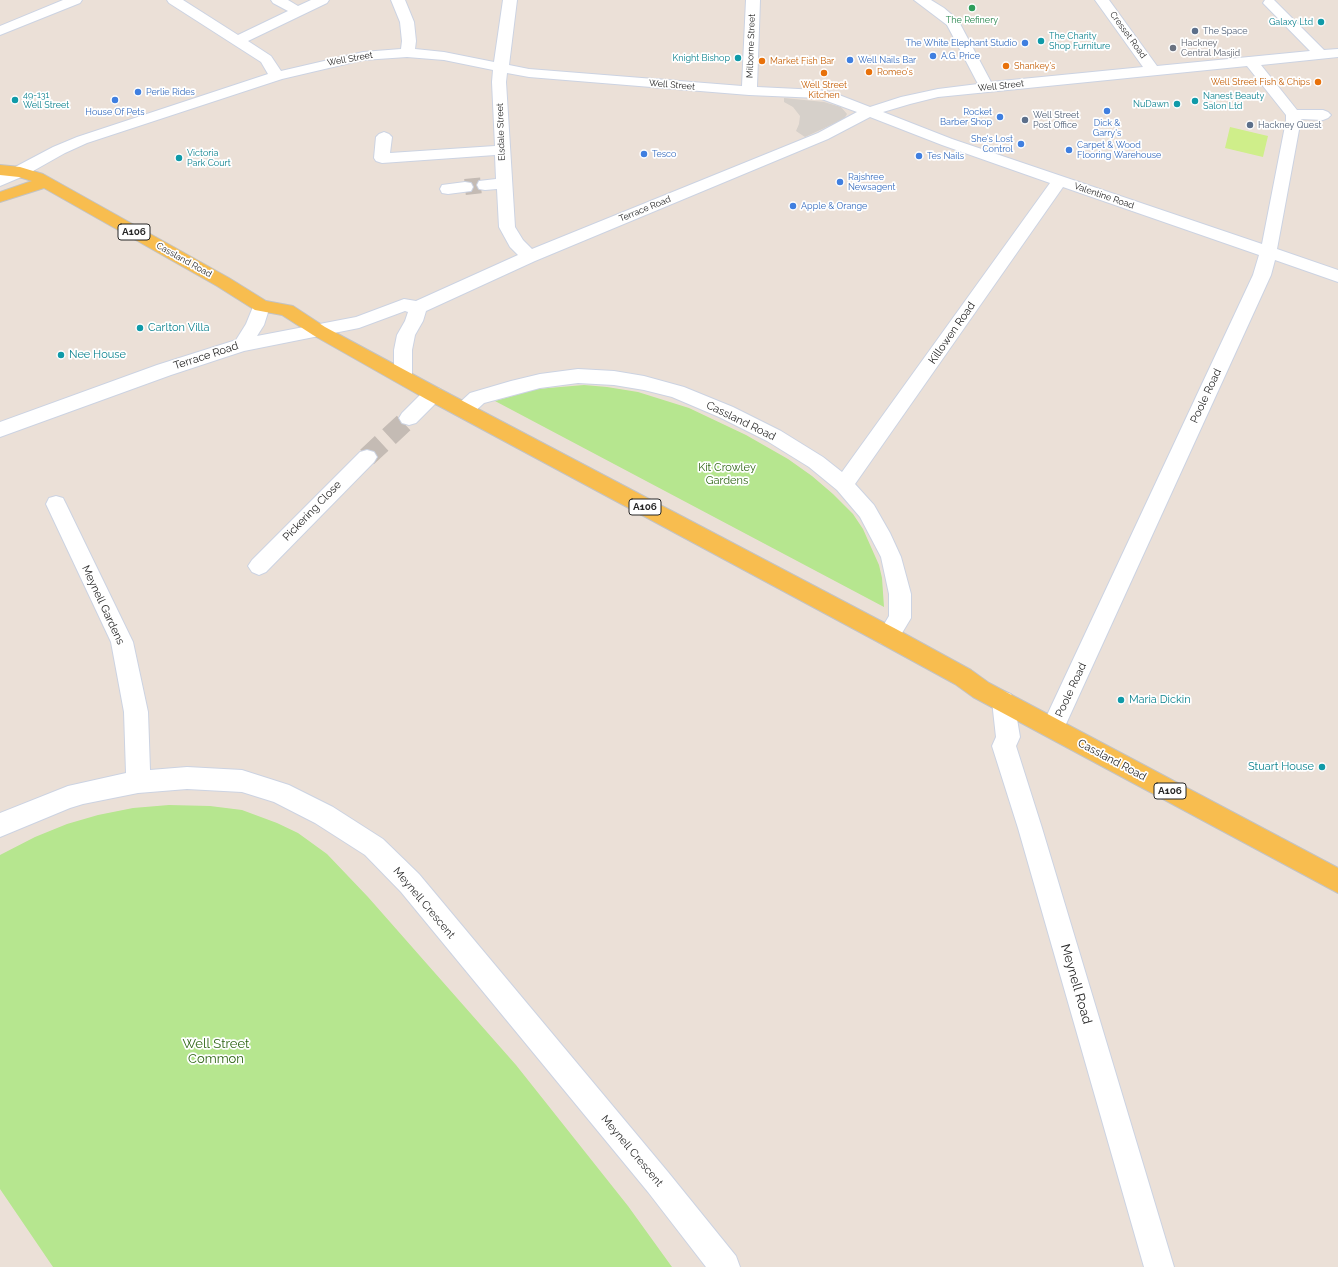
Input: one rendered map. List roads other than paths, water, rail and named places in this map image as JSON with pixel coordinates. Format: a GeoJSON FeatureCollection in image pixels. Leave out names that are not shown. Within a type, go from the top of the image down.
{"type":"FeatureCollection","features":[{"type":"Feature","properties":{"kind":"main road","name":"A106"},"geometry":{"type":"LineString","coordinates":[[0,170],[20,172]]}},
{"type":"Feature","properties":{"kind":"main road","name":"Cassland Road"},"geometry":{"type":"LineString","coordinates":[[20,172],[37,177],[46,182],[228,285],[261,306],[287,310],[319,331],[403,376],[433,394],[888,636],[963,677],[981,690],[1003,700],[1338,881]]}},
{"type":"Feature","properties":{"kind":"main road"},"geometry":{"type":"LineString","coordinates":[[0,197],[46,182]]}},
{"type":"Feature","properties":{"kind":"street"},"geometry":{"type":"LineString","coordinates":[[0,31],[75,0]]}},
{"type":"Feature","properties":{"kind":"street"},"geometry":{"type":"LineString","coordinates":[[174,0],[266,59],[277,76]]}},
{"type":"Feature","properties":{"kind":"street"},"geometry":{"type":"LineString","coordinates":[[278,0],[297,11]]}},
{"type":"Feature","properties":{"kind":"street"},"geometry":{"type":"LineString","coordinates":[[237,41],[322,0]]}},
{"type":"Feature","properties":{"kind":"street"},"geometry":{"type":"LineString","coordinates":[[398,0],[407,22],[409,41],[407,53]]}},
{"type":"Feature","properties":{"kind":"street","name":"Elsdale Street"},"geometry":{"type":"LineString","coordinates":[[510,0],[500,82],[502,150],[507,227],[516,243],[529,256]]}},
{"type":"Feature","properties":{"kind":"street","name":"Milborne Street"},"geometry":{"type":"LineString","coordinates":[[749,91],[752,0]]}},
{"type":"Feature","properties":{"kind":"street"},"geometry":{"type":"LineString","coordinates":[[921,0],[939,11],[953,23],[977,71],[987,87]]}},
{"type":"Feature","properties":{"kind":"street","name":"Cresset Road"},"geometry":{"type":"LineString","coordinates":[[1102,0],[1154,71]]}},
{"type":"Feature","properties":{"kind":"street"},"geometry":{"type":"LineString","coordinates":[[1270,3],[1321,54]]}},
{"type":"Feature","properties":{"kind":"street","name":"Well Street"},"geometry":{"type":"LineString","coordinates":[[0,181],[20,172],[59,150],[82,140],[277,76],[363,56],[407,53],[444,56],[529,73],[749,91],[819,94],[829,96],[871,111],[924,96],[987,87],[1338,53]]}},
{"type":"Feature","properties":{"kind":"street"},"geometry":{"type":"LineString","coordinates":[[1250,62],[1293,114],[1323,115]]}},
{"type":"Feature","properties":{"kind":"street","name":"Valentine Road"},"geometry":{"type":"LineString","coordinates":[[871,111],[948,142],[1338,276]]}},
{"type":"Feature","properties":{"kind":"street","name":"Terrace Road"},"geometry":{"type":"LineString","coordinates":[[0,430],[164,370],[242,345],[359,322],[404,305],[418,307],[529,256],[823,136],[871,111]]}},
{"type":"Feature","properties":{"kind":"street","name":"Poole Road"},"geometry":{"type":"LineString","coordinates":[[1053,728],[1262,275],[1294,121],[1293,114]]}},
{"type":"Feature","properties":{"kind":"street"},"geometry":{"type":"LineString","coordinates":[[384,137],[382,158],[502,150]]}},
{"type":"Feature","properties":{"kind":"street","name":"Killowen Road"},"geometry":{"type":"LineString","coordinates":[[844,485],[1059,181]]}},
{"type":"Feature","properties":{"kind":"street"},"geometry":{"type":"LineString","coordinates":[[485,185],[504,184]]}},
{"type":"Feature","properties":{"kind":"street"},"geometry":{"type":"LineString","coordinates":[[448,189],[465,187]]}},
{"type":"Feature","properties":{"kind":"street"},"geometry":{"type":"LineString","coordinates":[[242,345],[255,325],[261,306]]}},
{"type":"Feature","properties":{"kind":"street"},"geometry":{"type":"LineString","coordinates":[[403,376],[403,350],[406,335],[414,320],[418,307]]}},
{"type":"Feature","properties":{"kind":"street","name":"Cassland Road"},"geometry":{"type":"LineString","coordinates":[[464,410],[477,398],[540,381],[578,376],[614,378],[644,383],[677,392],[726,412],[774,436],[816,462],[844,485],[867,512],[891,557],[900,594],[900,618],[888,636]]}},
{"type":"Feature","properties":{"kind":"street"},"geometry":{"type":"LineString","coordinates":[[409,418],[433,394]]}},
{"type":"Feature","properties":{"kind":"street","name":"Pickering Close"},"geometry":{"type":"LineString","coordinates":[[258,566],[367,457]]}},
{"type":"Feature","properties":{"kind":"street","name":"Meynell Gardens"},"geometry":{"type":"LineString","coordinates":[[56,504],[122,642],[136,712],[139,759],[138,782]]}},
{"type":"Feature","properties":{"kind":"street","name":"Meynell Road"},"geometry":{"type":"LineString","coordinates":[[1003,700],[1008,737],[1004,746],[1030,828],[1159,1267]]}},
{"type":"Feature","properties":{"kind":"street","name":"Meynell Crescent"},"geometry":{"type":"LineString","coordinates":[[0,824],[68,797],[102,788],[138,782],[187,778],[242,781],[280,793],[324,815],[374,846],[410,883],[437,918],[658,1182],[726,1267]]}},
{"type":"Feature","properties":{"kind":"tunnel"},"geometry":{"type":"LineString","coordinates":[[465,187],[485,185]]}},
{"type":"Feature","properties":{"kind":"tunnel"},"geometry":{"type":"LineString","coordinates":[[367,457],[409,418]]}},
{"type":"Feature","properties":{"kind":"place","name":"The Refinery"},"geometry":{"type":"Point","coordinates":[972,8]}},
{"type":"Feature","properties":{"kind":"place","name":"Galaxy Ltd"},"geometry":{"type":"Point","coordinates":[1321,22]}},
{"type":"Feature","properties":{"kind":"place","name":"The Space"},"geometry":{"type":"Point","coordinates":[1195,31]}},
{"type":"Feature","properties":{"kind":"place","name":"The Charity Shop Furniture"},"geometry":{"type":"Point","coordinates":[1041,41]}},
{"type":"Feature","properties":{"kind":"place","name":"The White Elephant Studio"},"geometry":{"type":"Point","coordinates":[1025,43]}},
{"type":"Feature","properties":{"kind":"place","name":"Hackney Central Masjid"},"geometry":{"type":"Point","coordinates":[1173,48]}},
{"type":"Feature","properties":{"kind":"place","name":"A.G. Price"},"geometry":{"type":"Point","coordinates":[933,56]}},
{"type":"Feature","properties":{"kind":"place","name":"Knight Bishop"},"geometry":{"type":"Point","coordinates":[738,58]}},
{"type":"Feature","properties":{"kind":"place","name":"Well Nails Bar"},"geometry":{"type":"Point","coordinates":[850,60]}},
{"type":"Feature","properties":{"kind":"place","name":"Market Fish Bar"},"geometry":{"type":"Point","coordinates":[762,61]}},
{"type":"Feature","properties":{"kind":"place","name":"Shankey's"},"geometry":{"type":"Point","coordinates":[1006,66]}},
{"type":"Feature","properties":{"kind":"place","name":"Romeo's"},"geometry":{"type":"Point","coordinates":[869,72]}},
{"type":"Feature","properties":{"kind":"place","name":"Well Street Kitchen"},"geometry":{"type":"Point","coordinates":[824,73]}},
{"type":"Feature","properties":{"kind":"place","name":"Well Street Fish & Chips"},"geometry":{"type":"Point","coordinates":[1318,82]}},
{"type":"Feature","properties":{"kind":"place","name":"Perlie Rides"},"geometry":{"type":"Point","coordinates":[138,92]}},
{"type":"Feature","properties":{"kind":"place","name":"49-131 Well Street"},"geometry":{"type":"Point","coordinates":[15,100]}},
{"type":"Feature","properties":{"kind":"place","name":"House Of Pets"},"geometry":{"type":"Point","coordinates":[115,100]}},
{"type":"Feature","properties":{"kind":"place","name":"Nanest Beauty Salon Ltd"},"geometry":{"type":"Point","coordinates":[1195,101]}},
{"type":"Feature","properties":{"kind":"place","name":"NuDawn"},"geometry":{"type":"Point","coordinates":[1177,104]}},
{"type":"Feature","properties":{"kind":"place","name":"Dick & Garry's"},"geometry":{"type":"Point","coordinates":[1107,111]}},
{"type":"Feature","properties":{"kind":"place","name":"Rocket Barber Shop"},"geometry":{"type":"Point","coordinates":[1000,117]}},
{"type":"Feature","properties":{"kind":"place","name":"Well Street Post Office"},"geometry":{"type":"Point","coordinates":[1025,120]}},
{"type":"Feature","properties":{"kind":"place","name":"Hackney Quest"},"geometry":{"type":"Point","coordinates":[1250,125]}},
{"type":"Feature","properties":{"kind":"place","name":"She's Lost Control"},"geometry":{"type":"Point","coordinates":[1021,144]}},
{"type":"Feature","properties":{"kind":"place","name":"Carpet & Wood Flooring Warehouse"},"geometry":{"type":"Point","coordinates":[1069,150]}},
{"type":"Feature","properties":{"kind":"place","name":"Tesco"},"geometry":{"type":"Point","coordinates":[644,154]}},
{"type":"Feature","properties":{"kind":"place","name":"Tes Nails"},"geometry":{"type":"Point","coordinates":[919,156]}},
{"type":"Feature","properties":{"kind":"place","name":"Victoria Park Court"},"geometry":{"type":"Point","coordinates":[179,158]}},
{"type":"Feature","properties":{"kind":"place","name":"Rajshree Newsagent"},"geometry":{"type":"Point","coordinates":[840,182]}},
{"type":"Feature","properties":{"kind":"place","name":"Apple & Orange"},"geometry":{"type":"Point","coordinates":[793,206]}},
{"type":"Feature","properties":{"kind":"place","name":"Carlton Villa"},"geometry":{"type":"Point","coordinates":[140,328]}},
{"type":"Feature","properties":{"kind":"place","name":"Nee House"},"geometry":{"type":"Point","coordinates":[61,355]}},
{"type":"Feature","properties":{"kind":"place","name":"Maria Dickin"},"geometry":{"type":"Point","coordinates":[1121,700]}},
{"type":"Feature","properties":{"kind":"place","name":"Stuart House"},"geometry":{"type":"Point","coordinates":[1322,767]}},
{"type":"Feature","properties":{"kind":"park label","name":"Kit Crowley Gardens"},"geometry":{"type":"Point","coordinates":[727,474]}},
{"type":"Feature","properties":{"kind":"park label","name":"Well Street Common"},"geometry":{"type":"Point","coordinates":[216,1052]}}]}
